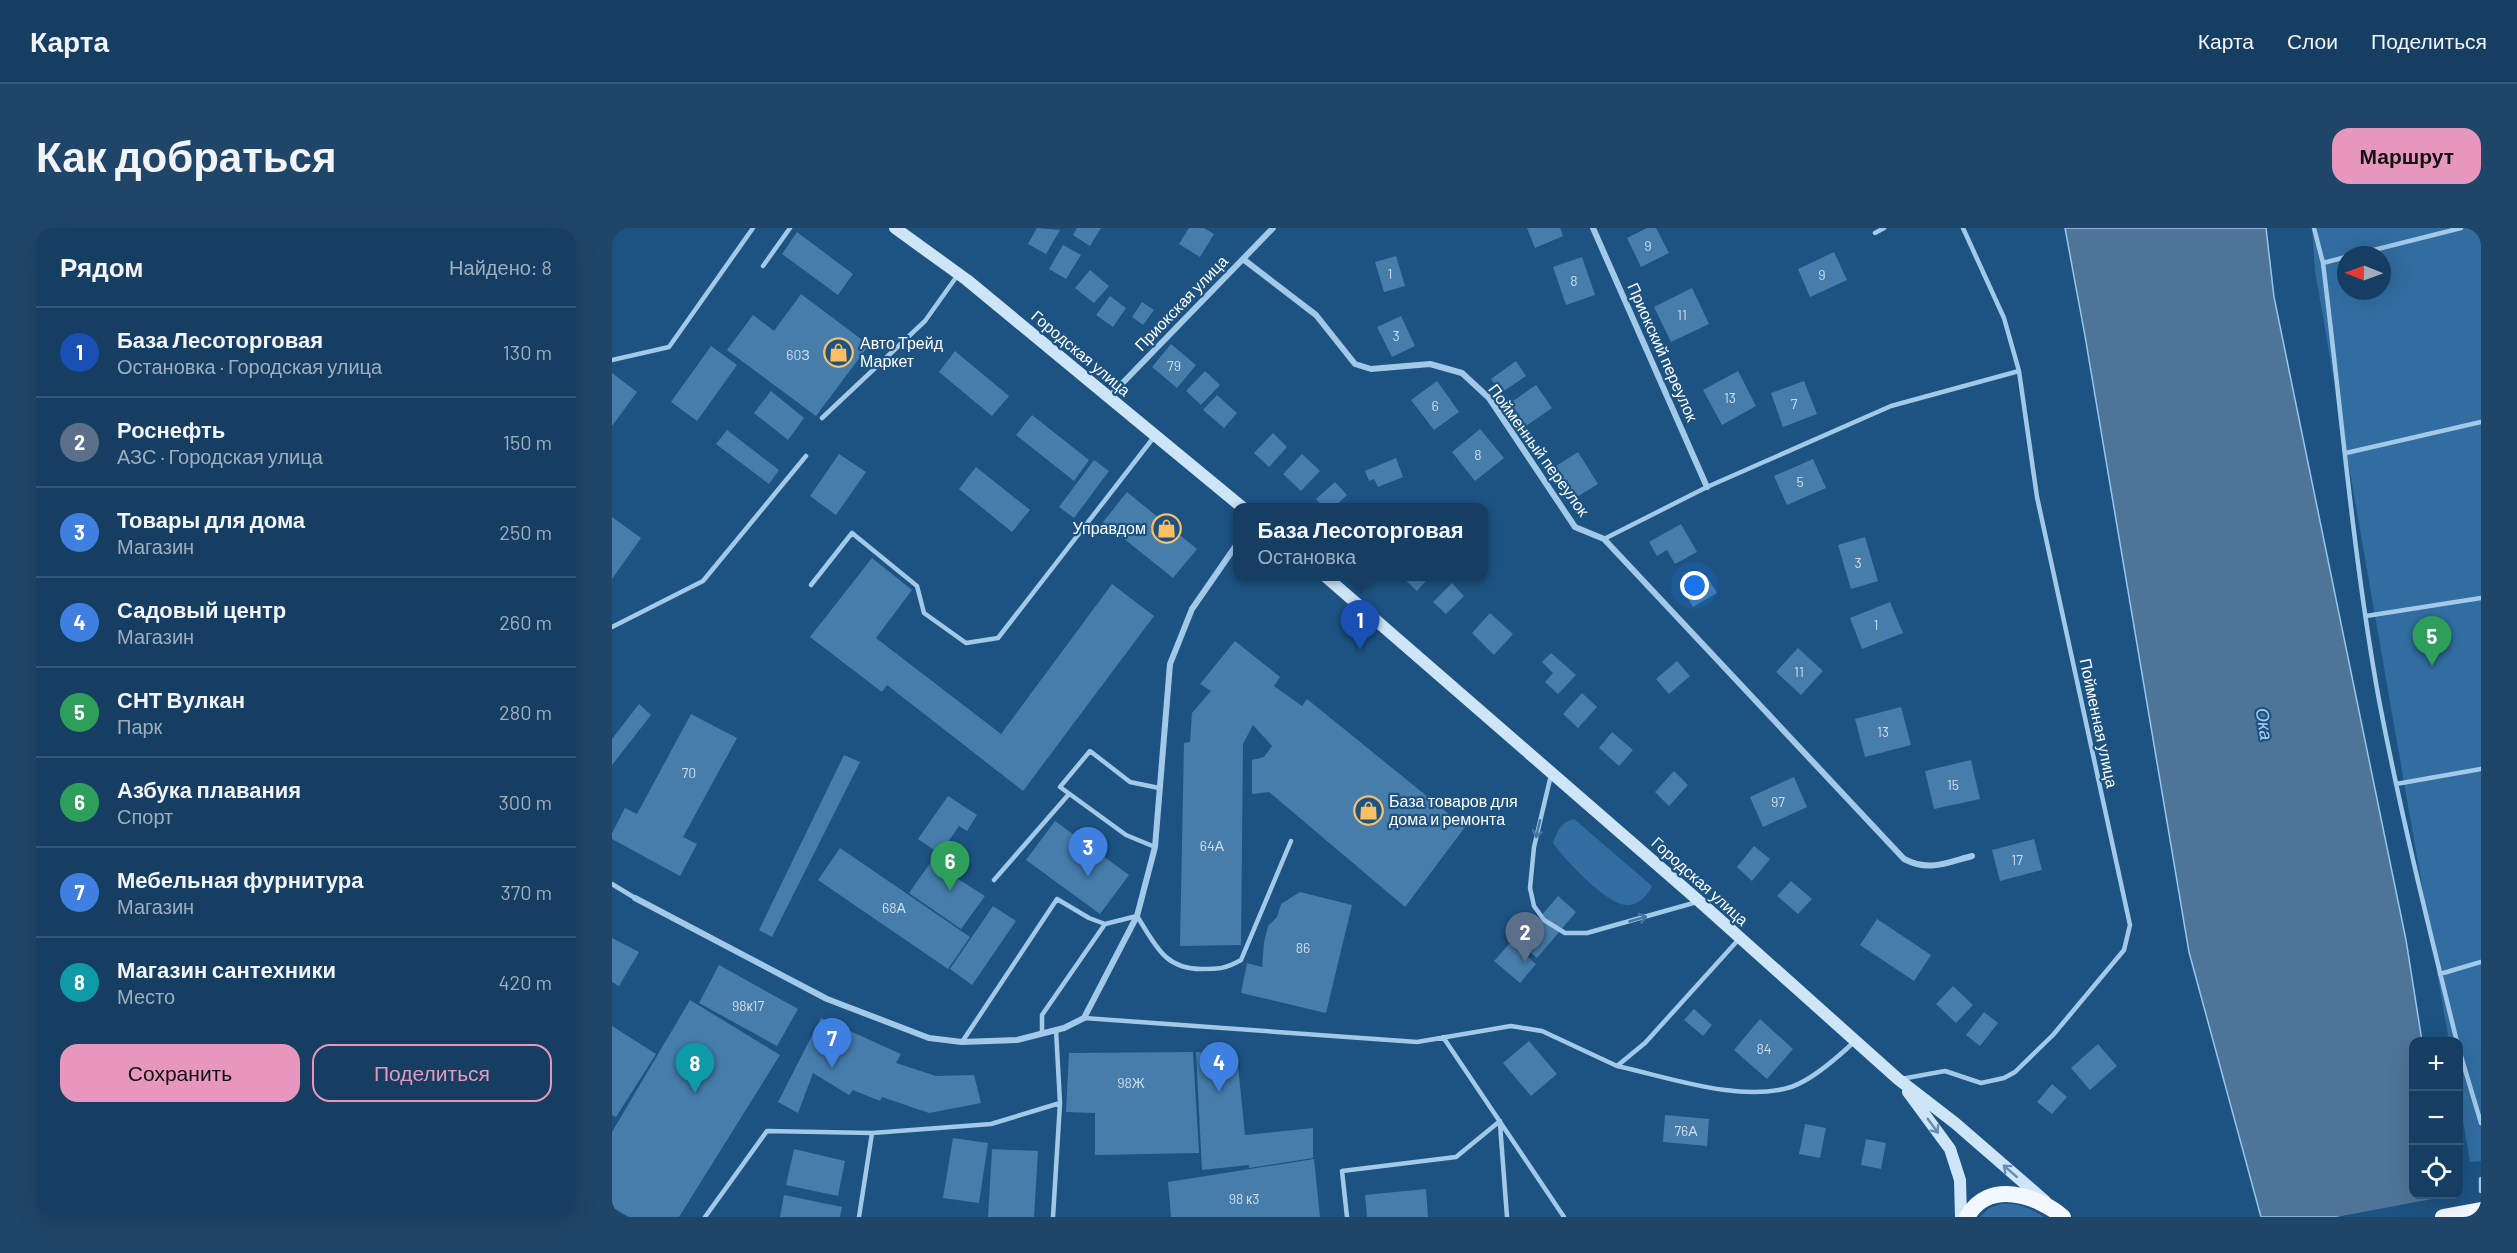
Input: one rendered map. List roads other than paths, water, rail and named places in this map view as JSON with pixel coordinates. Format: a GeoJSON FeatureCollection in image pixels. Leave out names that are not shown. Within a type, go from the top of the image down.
{"type":"FeatureCollection","features":[{"type":"Feature","properties":{"kind":"highway"},"geometry":{"type":"LineString","coordinates":[[1967,1217],[1977,1204],[1999,1195],[2025,1196],[2059,1214]]}},
{"type":"Feature","properties":{"kind":"highway"},"geometry":{"type":"LineString","coordinates":[[2443,1217],[2481,1210]]}},
{"type":"Feature","properties":{"kind":"main road","name":"Городская улица"},"geometry":{"type":"LineString","coordinates":[[895,228],[959,274],[1238,503]]}},
{"type":"Feature","properties":{"kind":"main road","name":"Городская улица"},"geometry":{"type":"LineString","coordinates":[[1331,581],[1699,901],[1898,1079],[1956,1123],[2059,1214]]}},
{"type":"Feature","properties":{"kind":"main road"},"geometry":{"type":"LineString","coordinates":[[1898,1079],[1950,1149],[1960,1180],[1961,1217]]}},
{"type":"Feature","properties":{"kind":"street","name":"Приокская улица"},"geometry":{"type":"LineString","coordinates":[[1109,397],[1272,228]]}},
{"type":"Feature","properties":{"kind":"street","name":"Приокский переулок"},"geometry":{"type":"LineString","coordinates":[[1593,228],[1707,487]]}},
{"type":"Feature","properties":{"kind":"street","name":"Пойменный переулок"},"geometry":{"type":"LineString","coordinates":[[1243,259],[1316,315],[1355,364],[1371,369],[1430,364],[1462,373],[1489,398],[1575,526],[1604,539],[1904,859],[1917,866],[1939,865],[1972,856]]}},
{"type":"Feature","properties":{"kind":"street"},"geometry":{"type":"LineString","coordinates":[[635,898],[827,999],[929,1038],[962,1042],[1017,1040],[1056,1030],[1084,1018],[1137,916],[1155,847],[1170,664],[1192,609],[1233,550]]}},
{"type":"Feature","properties":{"kind":"lane"},"geometry":{"type":"LineString","coordinates":[[612,360],[669,347],[753,228]]}},
{"type":"Feature","properties":{"kind":"lane"},"geometry":{"type":"LineString","coordinates":[[763,266],[790,228]]}},
{"type":"Feature","properties":{"kind":"lane"},"geometry":{"type":"LineString","coordinates":[[1875,233],[1884,228]]}},
{"type":"Feature","properties":{"kind":"lane","name":"Пойменная улица"},"geometry":{"type":"LineString","coordinates":[[1898,1079],[1945,1071],[1981,1083],[2004,1078],[2015,1072],[2053,1035],[2124,950],[2130,925],[2037,497],[2019,371],[2004,318],[1963,228]]}},
{"type":"Feature","properties":{"kind":"lane"},"geometry":{"type":"LineString","coordinates":[[2314,228],[2323,263],[2366,616],[2414,874],[2456,1037]]}},
{"type":"Feature","properties":{"kind":"lane"},"geometry":{"type":"LineString","coordinates":[[2390,246],[2461,228]]}},
{"type":"Feature","properties":{"kind":"lane"},"geometry":{"type":"LineString","coordinates":[[2323,263],[2337,259]]}},
{"type":"Feature","properties":{"kind":"lane"},"geometry":{"type":"LineString","coordinates":[[822,418],[925,321],[959,274]]}},
{"type":"Feature","properties":{"kind":"lane"},"geometry":{"type":"LineString","coordinates":[[1604,539],[1707,487],[1891,406],[2019,371]]}},
{"type":"Feature","properties":{"kind":"lane"},"geometry":{"type":"LineString","coordinates":[[2346,453],[2481,422]]}},
{"type":"Feature","properties":{"kind":"lane"},"geometry":{"type":"LineString","coordinates":[[811,585],[852,533],[917,586],[924,613],[966,643],[998,639],[1155,435]]}},
{"type":"Feature","properties":{"kind":"lane"},"geometry":{"type":"LineString","coordinates":[[612,627],[703,581],[806,456]]}},
{"type":"Feature","properties":{"kind":"lane"},"geometry":{"type":"LineString","coordinates":[[2366,616],[2481,598]]}},
{"type":"Feature","properties":{"kind":"lane"},"geometry":{"type":"LineString","coordinates":[[1155,847],[1126,836],[1060,787],[1090,751],[1130,782],[1159,788]]}},
{"type":"Feature","properties":{"kind":"lane"},"geometry":{"type":"LineString","coordinates":[[2396,784],[2481,769]]}},
{"type":"Feature","properties":{"kind":"lane"},"geometry":{"type":"LineString","coordinates":[[1551,772],[1534,847],[1530,888],[1534,906],[1544,921],[1565,933],[1587,933],[1699,901]]}},
{"type":"Feature","properties":{"kind":"lane"},"geometry":{"type":"LineString","coordinates":[[994,880],[1069,794]]}},
{"type":"Feature","properties":{"kind":"lane"},"geometry":{"type":"LineString","coordinates":[[962,1042],[1057,899],[1089,918],[1105,924],[1137,916],[1167,960],[1184,969],[1225,969],[1241,960],[1291,841]]}},
{"type":"Feature","properties":{"kind":"lane"},"geometry":{"type":"LineString","coordinates":[[612,884],[635,898]]}},
{"type":"Feature","properties":{"kind":"lane"},"geometry":{"type":"LineString","coordinates":[[1042,1034],[1042,1015],[1105,924]]}},
{"type":"Feature","properties":{"kind":"lane"},"geometry":{"type":"LineString","coordinates":[[1617,1066],[1645,1043],[1739,939]]}},
{"type":"Feature","properties":{"kind":"lane"},"geometry":{"type":"LineString","coordinates":[[2440,974],[2481,962]]}},
{"type":"Feature","properties":{"kind":"lane"},"geometry":{"type":"LineString","coordinates":[[1084,1018],[1417,1042],[1511,1026],[1542,1031],[1617,1066],[1706,1086],[1758,1093],[1792,1087],[1837,1058],[1855,1041]]}},
{"type":"Feature","properties":{"kind":"lane"},"geometry":{"type":"LineString","coordinates":[[1053,1217],[1060,1103],[1056,1030]]}},
{"type":"Feature","properties":{"kind":"lane"},"geometry":{"type":"LineString","coordinates":[[1443,1037],[1564,1217]]}},
{"type":"Feature","properties":{"kind":"lane"},"geometry":{"type":"LineString","coordinates":[[2463,1060],[2481,1123]]}},
{"type":"Feature","properties":{"kind":"lane"},"geometry":{"type":"LineString","coordinates":[[705,1217],[767,1131],[872,1133],[991,1124],[1060,1103]]}},
{"type":"Feature","properties":{"kind":"lane"},"geometry":{"type":"LineString","coordinates":[[1347,1217],[1342,1171],[1456,1156],[1500,1121]]}},
{"type":"Feature","properties":{"kind":"lane"},"geometry":{"type":"LineString","coordinates":[[1500,1121],[1507,1217]]}},
{"type":"Feature","properties":{"kind":"lane"},"geometry":{"type":"LineString","coordinates":[[859,1217],[872,1133]]}},
{"type":"Feature","properties":{"kind":"lane"},"geometry":{"type":"LineString","coordinates":[[2481,1179],[2481,1191]]}},
{"type":"Feature","properties":{"kind":"water","name":"Ока"},"geometry":{"type":"Polygon","coordinates":[[[2065,228],[2266,228],[2274,297],[2406,940],[2421,1037],[2409,1037],[2409,1199],[2446,1199],[2452,1217],[2261,1217],[2189,952],[2065,228]]]}},
{"type":"Feature","properties":{"kind":"place","name":"Авто Трейд Маркет"},"geometry":{"type":"Point","coordinates":[839,352]}},
{"type":"Feature","properties":{"kind":"place","name":"Управдом"},"geometry":{"type":"Point","coordinates":[1167,528]}},
{"type":"Feature","properties":{"kind":"place","name":"База Лесоторговая"},"geometry":{"type":"Point","coordinates":[1360,650]}},
{"type":"Feature","properties":{"kind":"place","name":"СНТ Вулкан"},"geometry":{"type":"Point","coordinates":[2432,666]}},
{"type":"Feature","properties":{"kind":"place","name":"База товаров для дома и ремонта"},"geometry":{"type":"Point","coordinates":[1368,810]}},
{"type":"Feature","properties":{"kind":"place","name":"Товары для дома"},"geometry":{"type":"Point","coordinates":[1088,877]}},
{"type":"Feature","properties":{"kind":"place","name":"Азбука плавания"},"geometry":{"type":"Point","coordinates":[950,891]}},
{"type":"Feature","properties":{"kind":"place","name":"Роснефть"},"geometry":{"type":"Point","coordinates":[1525,962]}},
{"type":"Feature","properties":{"kind":"place","name":"Мебельная фурнитура"},"geometry":{"type":"Point","coordinates":[832,1068]}},
{"type":"Feature","properties":{"kind":"place","name":"Садовый центр"},"geometry":{"type":"Point","coordinates":[1219,1092]}},
{"type":"Feature","properties":{"kind":"place","name":"Магазин сантехники"},"geometry":{"type":"Point","coordinates":[695,1093]}}]}
